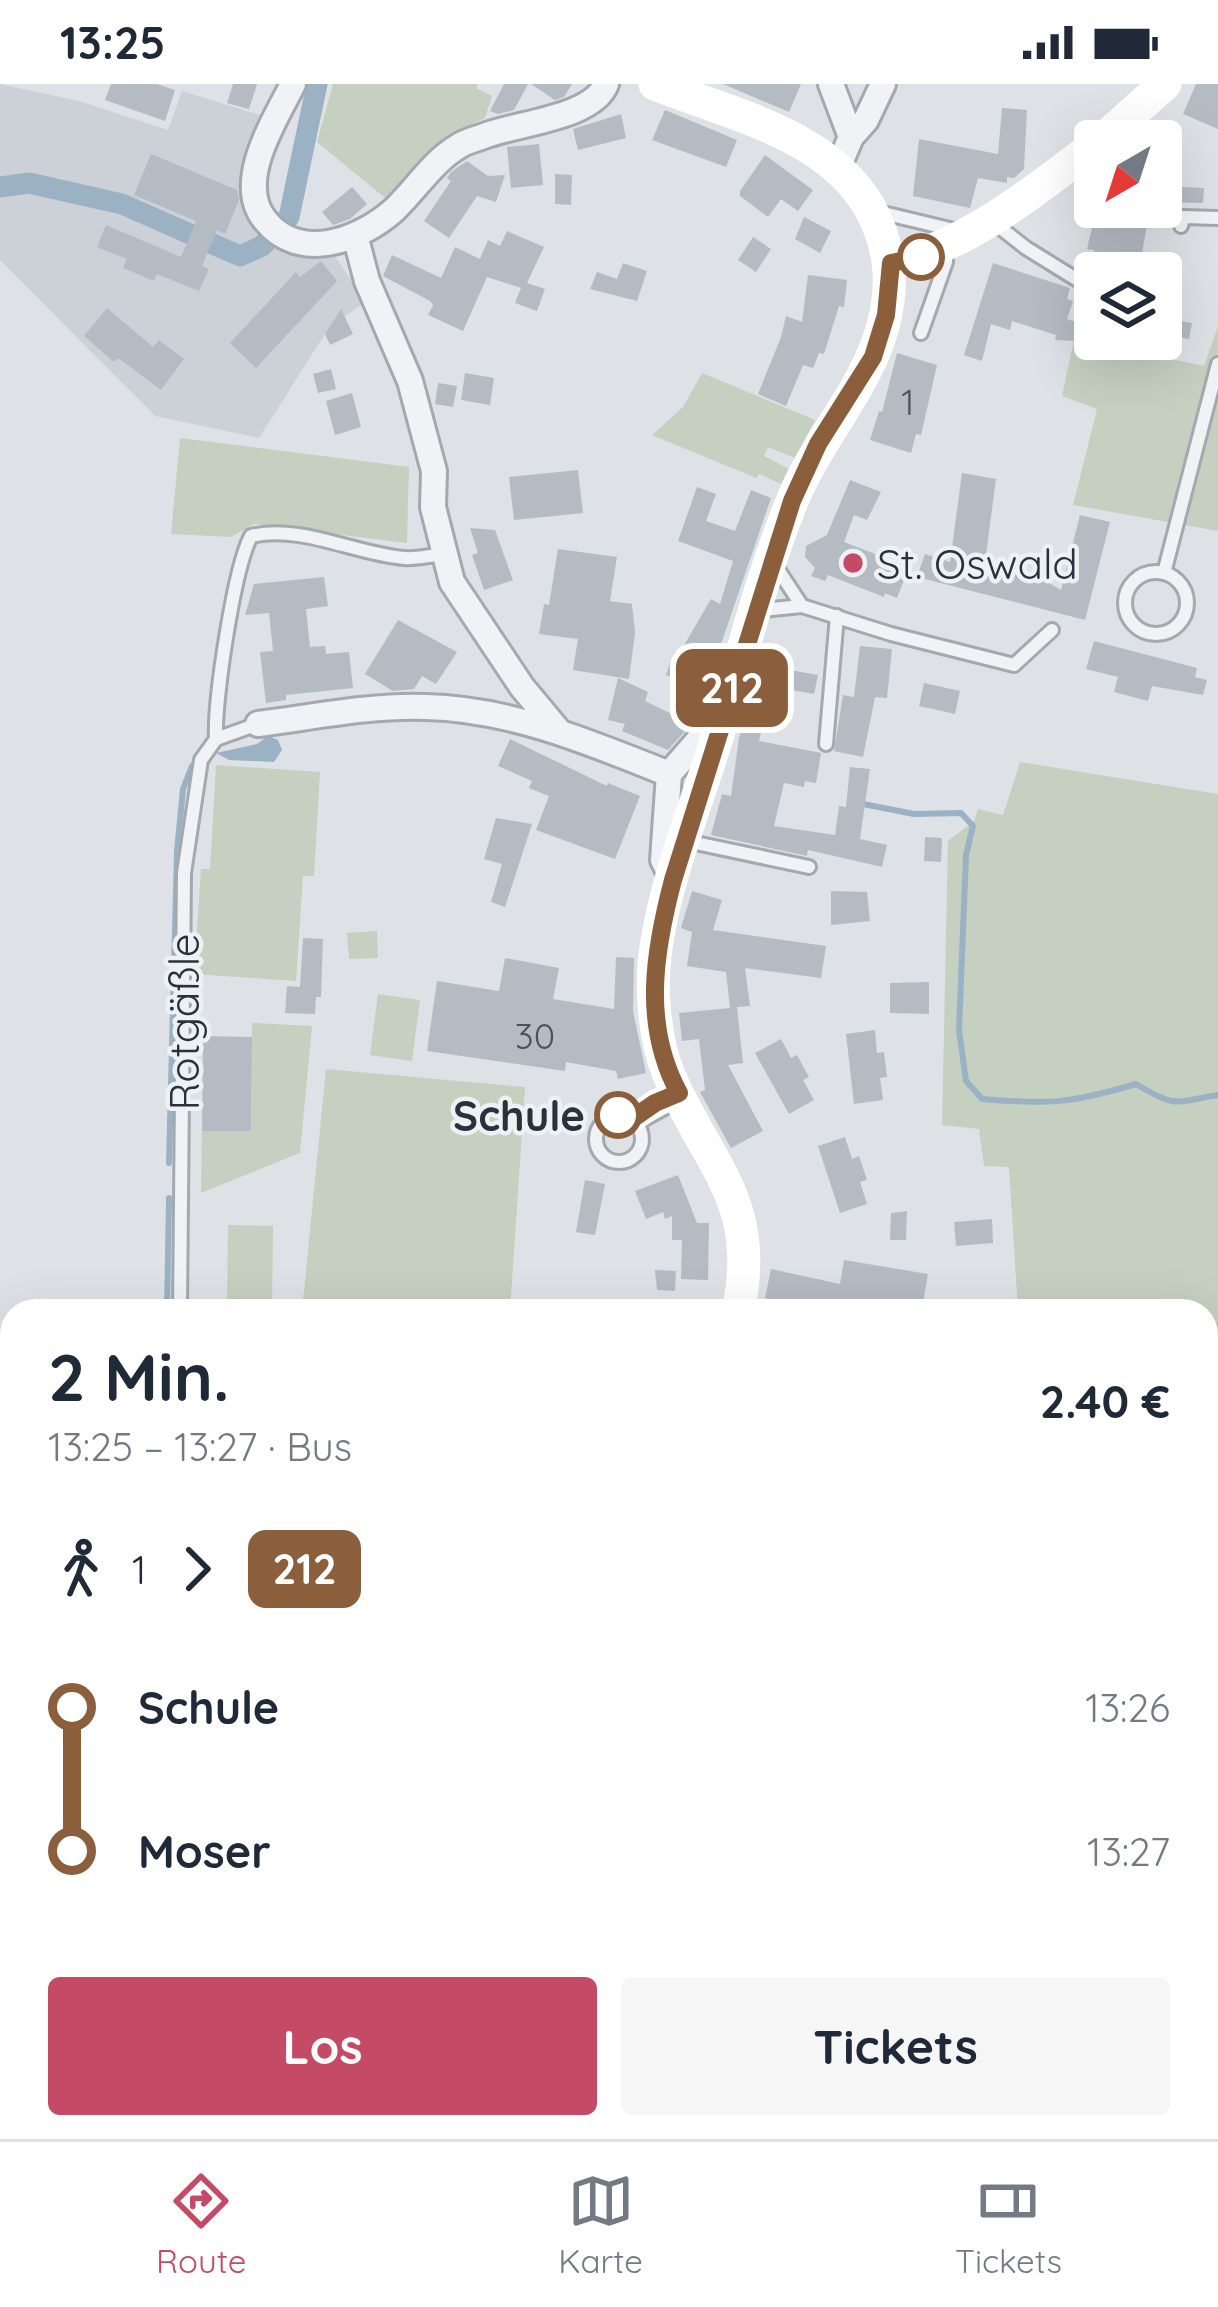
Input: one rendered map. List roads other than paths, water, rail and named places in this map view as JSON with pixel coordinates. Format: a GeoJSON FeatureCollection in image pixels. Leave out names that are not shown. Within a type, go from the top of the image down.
{"type":"FeatureCollection","features":[{"type":"Feature","properties":{"kind":"street"},"geometry":{"type":"LineString","coordinates":[[293,84],[264,142],[254,183],[257,209],[300,245],[355,235],[390,214],[457,146],[515,124],[576,110],[602,94],[606,84]]}},
{"type":"Feature","properties":{"kind":"street"},"geometry":{"type":"LineString","coordinates":[[655,84],[796,139],[838,169],[871,211],[891,263],[886,315],[873,357],[818,444],[772,559],[657,941],[654,981],[659,1040],[669,1074],[726,1181],[740,1218],[746,1250],[740,1299]]}},
{"type":"Feature","properties":{"kind":"street"},"geometry":{"type":"LineString","coordinates":[[831,84],[851,137]]}},
{"type":"Feature","properties":{"kind":"street"},"geometry":{"type":"LineString","coordinates":[[838,169],[851,137],[866,120],[884,84]]}},
{"type":"Feature","properties":{"kind":"street"},"geometry":{"type":"LineString","coordinates":[[1126,120],[1165,84]]}},
{"type":"Feature","properties":{"kind":"street"},"geometry":{"type":"LineString","coordinates":[[891,263],[924,256],[1074,163]]}},
{"type":"Feature","properties":{"kind":"street"},"geometry":{"type":"LineString","coordinates":[[355,235],[367,281],[410,381],[434,471],[433,507],[452,582],[482,632],[557,729]]}},
{"type":"Feature","properties":{"kind":"street"},"geometry":{"type":"LineString","coordinates":[[258,724],[431,706],[557,729],[669,774]]}},
{"type":"Feature","properties":{"kind":"street"},"geometry":{"type":"LineString","coordinates":[[673,880],[663,860],[669,774],[704,735],[720,730]]}},
{"type":"Feature","properties":{"kind":"street"},"geometry":{"type":"LineString","coordinates":[[632,1119],[679,1093]]}},
{"type":"Feature","properties":{"kind":"lane"},"geometry":{"type":"LineString","coordinates":[[871,211],[1015,240],[1074,278]]}},
{"type":"Feature","properties":{"kind":"lane"},"geometry":{"type":"LineString","coordinates":[[1182,222],[1184,217],[1218,218]]}},
{"type":"Feature","properties":{"kind":"lane"},"geometry":{"type":"LineString","coordinates":[[920,333],[946,262],[967,231]]}},
{"type":"Feature","properties":{"kind":"lane"},"geometry":{"type":"LineString","coordinates":[[1164,573],[1218,364]]}},
{"type":"Feature","properties":{"kind":"lane","name":"Rotgäßle"},"geometry":{"type":"LineString","coordinates":[[180,1299],[184,874],[201,760],[216,739],[214,716],[234,593],[251,536],[311,539],[406,559],[442,554]]}},
{"type":"Feature","properties":{"kind":"lane"},"geometry":{"type":"LineString","coordinates":[[772,559],[802,606]]}},
{"type":"Feature","properties":{"kind":"lane"},"geometry":{"type":"LineString","coordinates":[[1164,573],[1180,583],[1188,605],[1173,630],[1152,634],[1133,625],[1126,595],[1144,574],[1164,573]]}},
{"type":"Feature","properties":{"kind":"lane"},"geometry":{"type":"LineString","coordinates":[[755,613],[802,606],[1014,665],[1052,630]]}},
{"type":"Feature","properties":{"kind":"lane"},"geometry":{"type":"LineString","coordinates":[[826,744],[837,616]]}},
{"type":"Feature","properties":{"kind":"lane"},"geometry":{"type":"LineString","coordinates":[[216,739],[258,724]]}},
{"type":"Feature","properties":{"kind":"lane"},"geometry":{"type":"LineString","coordinates":[[685,841],[809,867]]}},
{"type":"Feature","properties":{"kind":"water"},"geometry":{"type":"Polygon","coordinates":[[[268,736],[278,740],[282,750],[274,762],[229,760],[216,753],[257,744],[268,736]]]}},
{"type":"Feature","properties":{"kind":"waterway"},"geometry":{"type":"LineString","coordinates":[[0,187],[29,183],[122,204],[240,256],[262,246],[289,217],[317,84]]}},
{"type":"Feature","properties":{"kind":"waterway"},"geometry":{"type":"LineString","coordinates":[[169,1163],[177,851],[183,789],[192,766]]}},
{"type":"Feature","properties":{"kind":"waterway"},"geometry":{"type":"LineString","coordinates":[[858,803],[914,814],[961,813],[973,826],[966,855],[959,1030],[966,1081],[982,1099],[1060,1101],[1136,1084],[1176,1101],[1218,1095]]}},
{"type":"Feature","properties":{"kind":"waterway"},"geometry":{"type":"LineString","coordinates":[[167,1299],[169,1198]]}},
{"type":"Feature","properties":{"kind":"place","name":"St. Oswald"},"geometry":{"type":"Point","coordinates":[853,563]}},
{"type":"Feature","properties":{"kind":"place","name":"Schule"},"geometry":{"type":"Point","coordinates":[618,1115]}}]}
